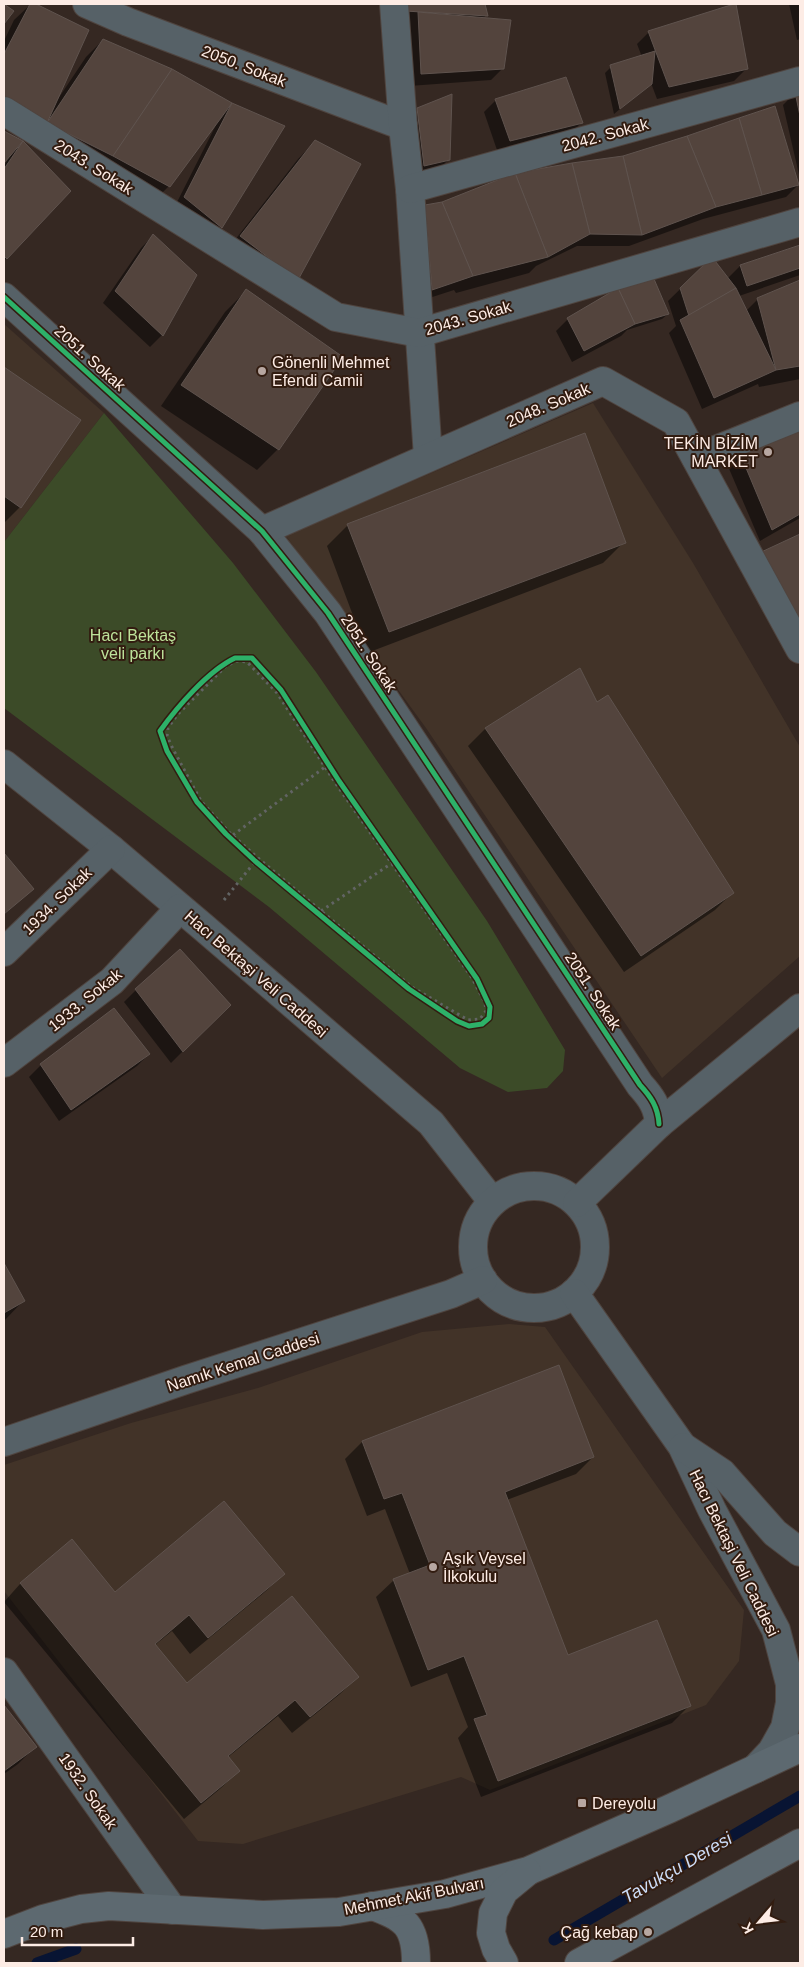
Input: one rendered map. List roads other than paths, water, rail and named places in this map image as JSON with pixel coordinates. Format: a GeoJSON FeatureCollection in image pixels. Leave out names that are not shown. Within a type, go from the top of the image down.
{"type":"FeatureCollection","features":[{"type":"Feature","properties":{"kind":"main road","name":"Mehmet Akif Bulvarı"},"geometry":{"type":"LineString","coordinates":[[4,1934],[43,1919],[81,1909],[110,1906],[263,1915],[338,1912],[445,1894],[528,1871],[800,1748]]}},
{"type":"Feature","properties":{"kind":"main road"},"geometry":{"type":"LineString","coordinates":[[580,1963],[800,1843]]}},
{"type":"Feature","properties":{"kind":"main road"},"geometry":{"type":"LineString","coordinates":[[504,1963],[496,1949],[491,1933],[493,1913],[504,1891],[528,1871]]}},
{"type":"Feature","properties":{"kind":"main road"},"geometry":{"type":"LineString","coordinates":[[372,1906],[393,1913],[407,1924],[416,1948],[416,1963]]}},
{"type":"Feature","properties":{"kind":"street","name":"2050. Sokak"},"geometry":{"type":"LineString","coordinates":[[87,4],[128,22],[403,126]]}},
{"type":"Feature","properties":{"kind":"street"},"geometry":{"type":"LineString","coordinates":[[394,4],[403,126],[410,189],[428,457]]}},
{"type":"Feature","properties":{"kind":"street","name":"2042. Sokak"},"geometry":{"type":"LineString","coordinates":[[410,189],[800,81]]}},
{"type":"Feature","properties":{"kind":"street","name":"2043. Sokak"},"geometry":{"type":"LineString","coordinates":[[4,111],[336,317],[419,333],[800,222]]}},
{"type":"Feature","properties":{"kind":"street","name":"2051. Sokak"},"geometry":{"type":"LineString","coordinates":[[4,297],[262,531],[328,613],[640,1085],[650,1095],[658,1112],[659,1124]]}},
{"type":"Feature","properties":{"kind":"street","name":"2048. Sokak"},"geometry":{"type":"LineString","coordinates":[[262,531],[603,381],[676,422],[800,649]]}},
{"type":"Feature","properties":{"kind":"street"},"geometry":{"type":"LineString","coordinates":[[696,458],[800,416]]}},
{"type":"Feature","properties":{"kind":"street","name":"Hacı Bektaşi Veli Caddesi"},"geometry":{"type":"LineString","coordinates":[[4,764],[204,928],[431,1124],[492,1201]]}},
{"type":"Feature","properties":{"kind":"street","name":"1934. Sokak"},"geometry":{"type":"LineString","coordinates":[[4,952],[111,850]]}},
{"type":"Feature","properties":{"kind":"street","name":"1933. Sokak"},"geometry":{"type":"LineString","coordinates":[[4,1063],[112,982],[180,908]]}},
{"type":"Feature","properties":{"kind":"street"},"geometry":{"type":"LineString","coordinates":[[577,1203],[659,1124],[800,1008]]}},
{"type":"Feature","properties":{"kind":"street"},"geometry":{"type":"LineString","coordinates":[[526,1185],[545,1186],[563,1191],[577,1203],[589,1218],[594,1237],[595,1256],[589,1274],[574,1293],[562,1302],[544,1308],[524,1308],[505,1301],[489,1290],[478,1274],[472,1254],[473,1235],[480,1216],[492,1201],[507,1190],[526,1185]]}},
{"type":"Feature","properties":{"kind":"street","name":"Namık Kemal Caddesi"},"geometry":{"type":"LineString","coordinates":[[4,1442],[185,1380],[451,1294],[482,1280]]}},
{"type":"Feature","properties":{"kind":"street","name":"Hacı Bektaşi Veli Caddesi"},"geometry":{"type":"LineString","coordinates":[[574,1293],[682,1446],[712,1510],[776,1630],[790,1684],[790,1703],[785,1728],[772,1751],[755,1769]]}},
{"type":"Feature","properties":{"kind":"street","name":"Hacı Bektaşi Veli Caddesi"},"geometry":{"type":"LineString","coordinates":[[682,1446],[722,1473],[775,1533],[800,1552]]}},
{"type":"Feature","properties":{"kind":"street","name":"1932. Sokak"},"geometry":{"type":"LineString","coordinates":[[4,1672],[173,1910]]}},
{"type":"Feature","properties":{"kind":"waterway","name":"Tavukçu Deresi"},"geometry":{"type":"LineString","coordinates":[[554,1940],[800,1796]]}},
{"type":"Feature","properties":{"kind":"waterway","name":"Tavukçu Deresi"},"geometry":{"type":"LineString","coordinates":[[37,1963],[76,1949]]}},
{"type":"Feature","properties":{"kind":"place","name":"Gönenli Mehmet Efendi Camii"},"geometry":{"type":"Point","coordinates":[262,371]}},
{"type":"Feature","properties":{"kind":"place","name":"TEKİN BİZİM MARKET"},"geometry":{"type":"Point","coordinates":[768,452]}},
{"type":"Feature","properties":{"kind":"place","name":"Aşık Veysel İlkokulu"},"geometry":{"type":"Point","coordinates":[433,1567]}},
{"type":"Feature","properties":{"kind":"place","name":"Dereyolu"},"geometry":{"type":"Point","coordinates":[582,1803]}},
{"type":"Feature","properties":{"kind":"place","name":"Çağ kebap"},"geometry":{"type":"Point","coordinates":[648,1932]}},
{"type":"Feature","properties":{"kind":"park label","name":"Hacı Bektaş veli parkı"},"geometry":{"type":"Point","coordinates":[133,644]}}]}
